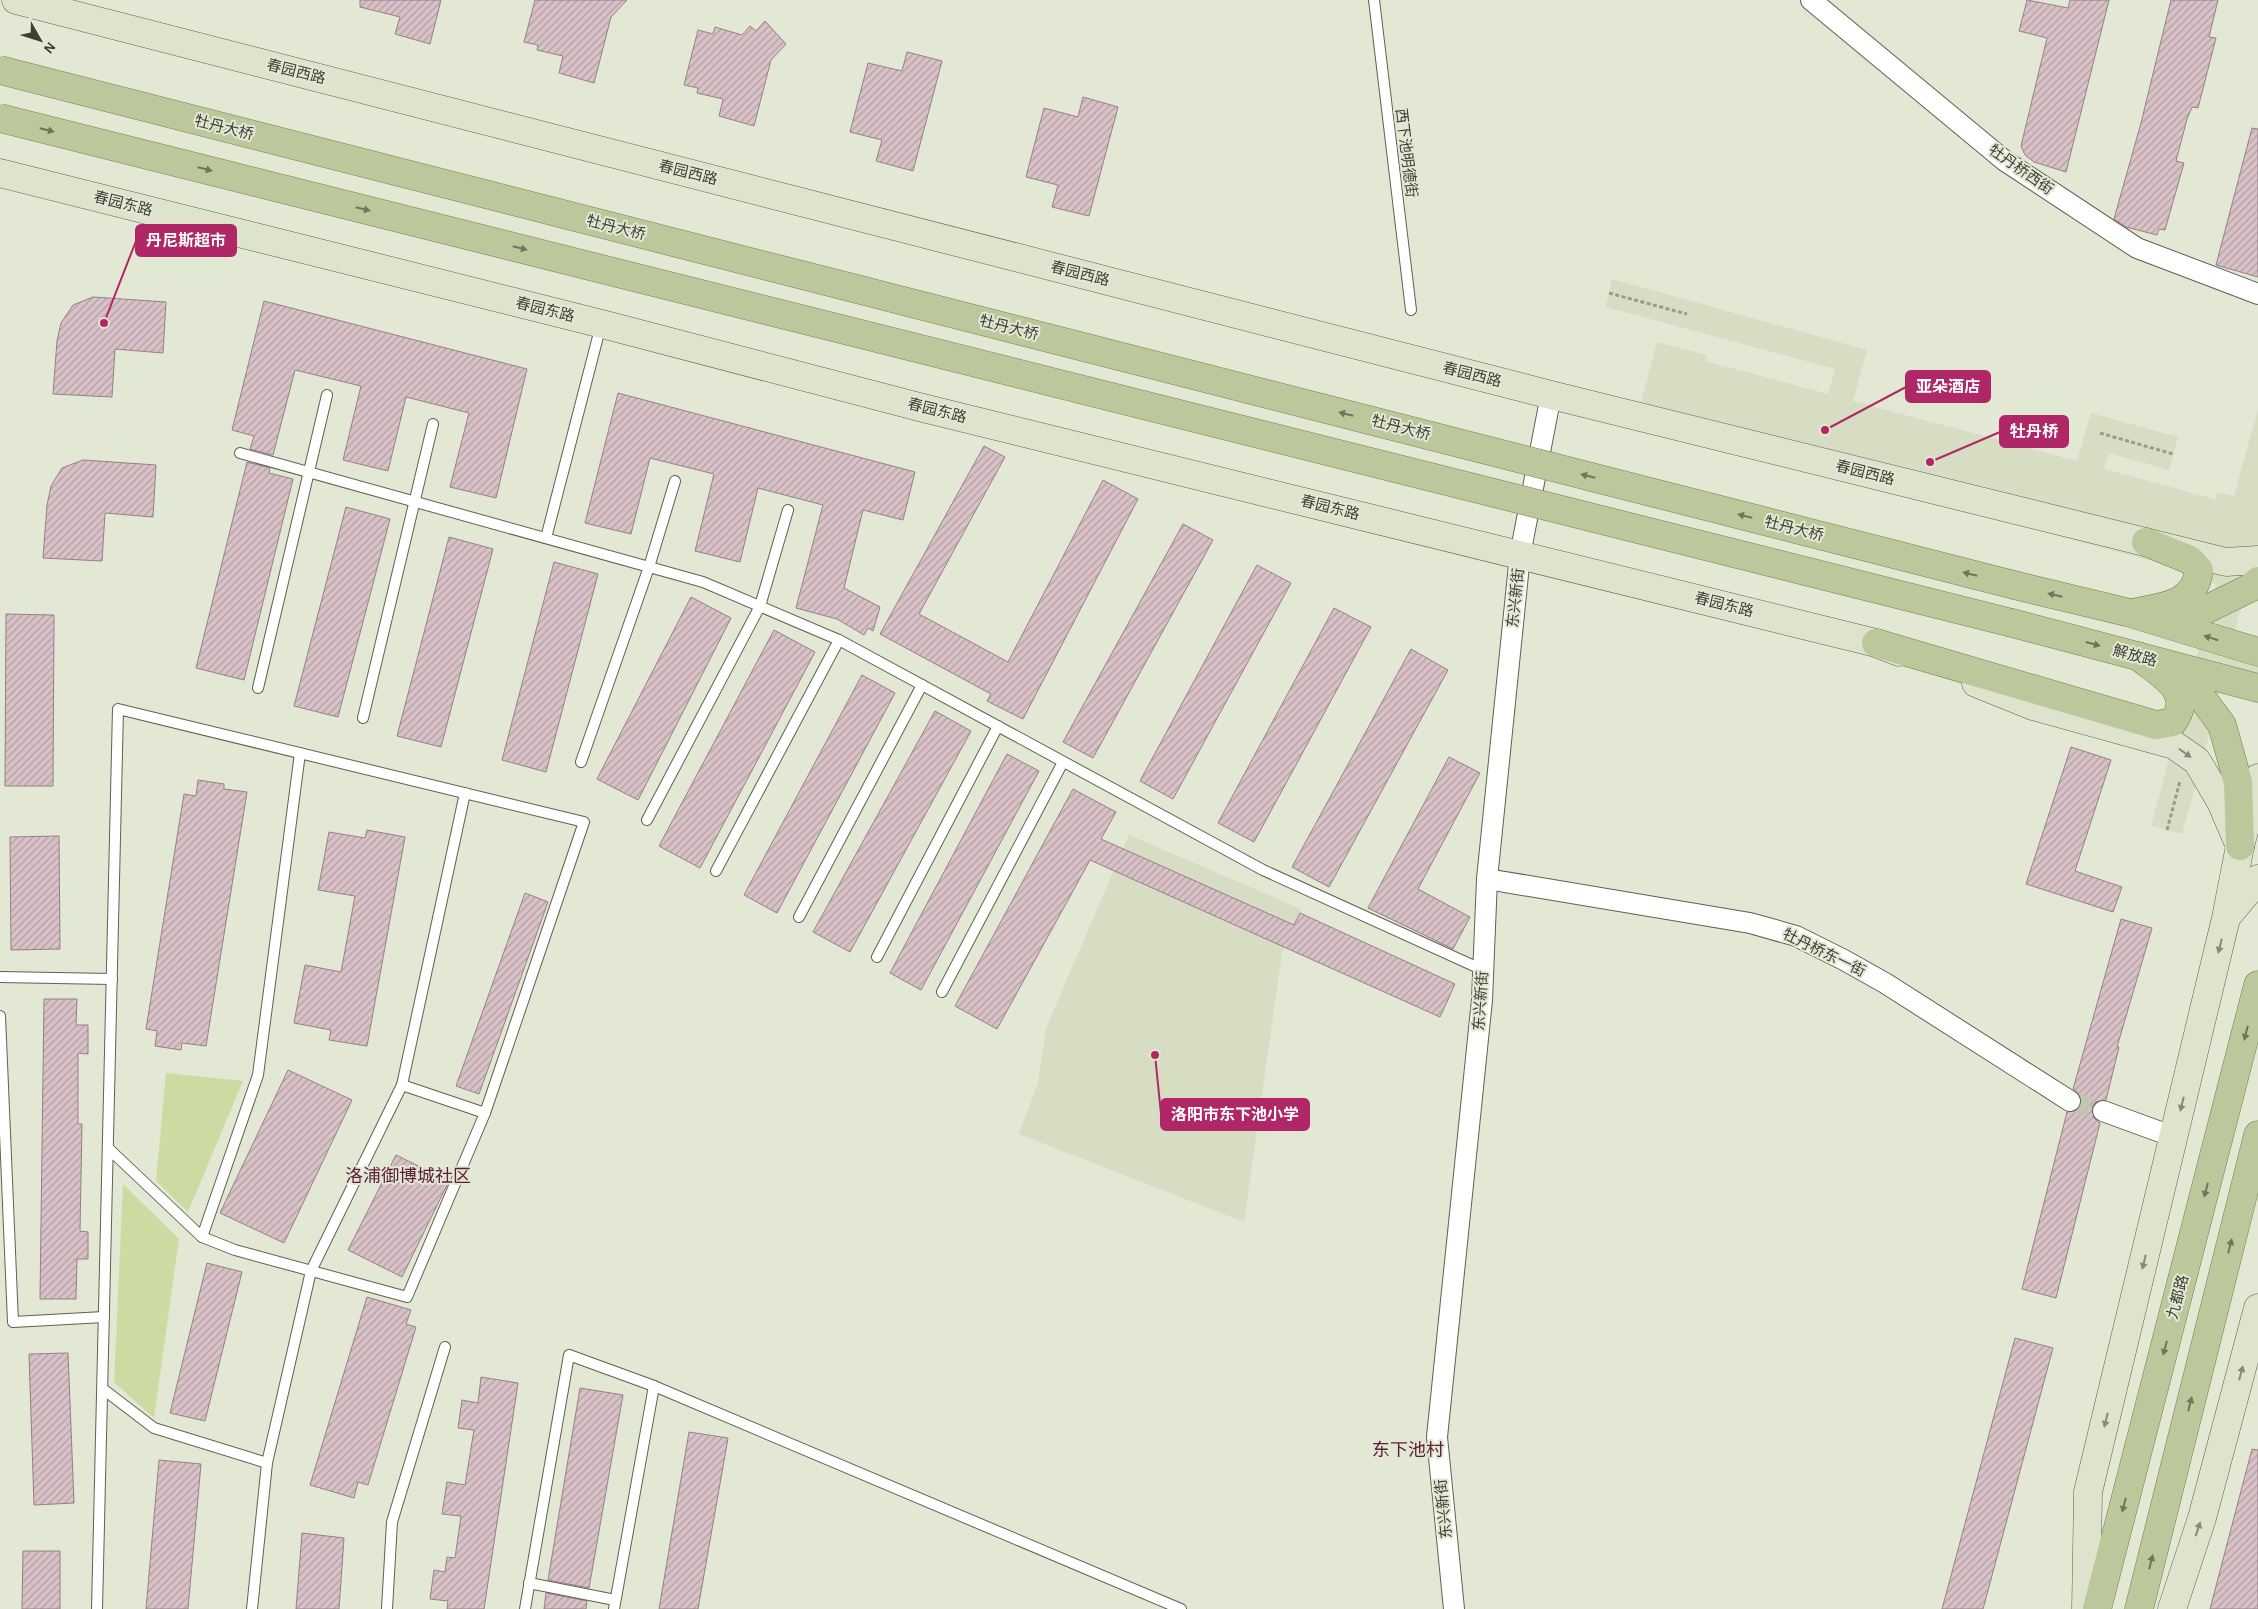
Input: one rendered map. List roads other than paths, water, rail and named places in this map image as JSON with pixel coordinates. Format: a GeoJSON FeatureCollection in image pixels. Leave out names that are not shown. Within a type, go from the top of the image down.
{"type":"FeatureCollection","features":[{"type":"Feature","properties":{"kind":"main road","name":"牡丹大桥"},"geometry":{"type":"LineString","coordinates":[[0,70],[2018,586],[2130,613]]}},
{"type":"Feature","properties":{"kind":"main road","name":"解放路"},"geometry":{"type":"LineString","coordinates":[[0,118],[2012,623],[2258,688]]}},
{"type":"Feature","properties":{"kind":"main road"},"geometry":{"type":"LineString","coordinates":[[2130,613],[2170,606],[2189,595],[2197,584],[2199,570],[2190,560],[2146,542]]}},
{"type":"Feature","properties":{"kind":"main road"},"geometry":{"type":"LineString","coordinates":[[2130,613],[2201,612],[2250,588],[2258,581]]}},
{"type":"Feature","properties":{"kind":"main road"},"geometry":{"type":"LineString","coordinates":[[2130,613],[2258,652]]}},
{"type":"Feature","properties":{"kind":"main road"},"geometry":{"type":"LineString","coordinates":[[1876,643],[2156,725],[2173,722],[2180,712],[2182,700],[2176,688],[2138,656]]}},
{"type":"Feature","properties":{"kind":"main road"},"geometry":{"type":"LineString","coordinates":[[2138,656],[2194,687],[2222,725],[2238,782],[2240,846]]}},
{"type":"Feature","properties":{"kind":"main road","name":"九都路"},"geometry":{"type":"LineString","coordinates":[[2097,1609],[2258,986]]}},
{"type":"Feature","properties":{"kind":"main road"},"geometry":{"type":"LineString","coordinates":[[2139,1609],[2258,1135]]}},
{"type":"Feature","properties":{"kind":"street","name":"春园西路"},"geometry":{"type":"LineString","coordinates":[[16,0],[1551,395],[2226,562],[2258,560]]}},
{"type":"Feature","properties":{"kind":"street","name":"牡丹桥西街"},"geometry":{"type":"LineString","coordinates":[[1811,0],[2005,161],[2137,248],[2258,294]]}},
{"type":"Feature","properties":{"kind":"street","name":"春园东路"},"geometry":{"type":"LineString","coordinates":[[0,173],[602,324],[913,405],[1876,643],[2033,706],[2174,745],[2197,761],[2221,802],[2240,846]]}},
{"type":"Feature","properties":{"kind":"street","name":"东兴新街"},"geometry":{"type":"LineString","coordinates":[[1454,1609],[1437,1436],[1482,1000],[1487,880],[1520,555],[1551,395]]}},
{"type":"Feature","properties":{"kind":"street"},"geometry":{"type":"LineString","coordinates":[[2086,1609],[2088,1492],[2226,918],[2240,846],[2258,778]]}},
{"type":"Feature","properties":{"kind":"street"},"geometry":{"type":"LineString","coordinates":[[2226,918],[2258,878]]}},
{"type":"Feature","properties":{"kind":"street","name":"牡丹桥东一街"},"geometry":{"type":"LineString","coordinates":[[1487,880],[1750,922],[1796,936],[1885,983],[2070,1101]]}},
{"type":"Feature","properties":{"kind":"street"},"geometry":{"type":"LineString","coordinates":[[2103,1111],[2174,1137]]}},
{"type":"Feature","properties":{"kind":"street"},"geometry":{"type":"LineString","coordinates":[[2172,1609],[2202,1518],[2258,1308]]}},
{"type":"Feature","properties":{"kind":"lane","name":"西下池明德街"},"geometry":{"type":"LineString","coordinates":[[1374,0],[1411,310]]}},
{"type":"Feature","properties":{"kind":"lane"},"geometry":{"type":"LineString","coordinates":[[546,538],[602,324]]}},
{"type":"Feature","properties":{"kind":"lane"},"geometry":{"type":"LineString","coordinates":[[258,688],[327,395]]}},
{"type":"Feature","properties":{"kind":"lane"},"geometry":{"type":"LineString","coordinates":[[363,718],[433,424]]}},
{"type":"Feature","properties":{"kind":"lane"},"geometry":{"type":"LineString","coordinates":[[240,453],[703,582],[839,640],[1263,870],[1483,970]]}},
{"type":"Feature","properties":{"kind":"lane"},"geometry":{"type":"LineString","coordinates":[[581,762],[649,567],[675,482]]}},
{"type":"Feature","properties":{"kind":"lane"},"geometry":{"type":"LineString","coordinates":[[648,820],[760,606],[788,510]]}},
{"type":"Feature","properties":{"kind":"lane"},"geometry":{"type":"LineString","coordinates":[[716,872],[839,640]]}},
{"type":"Feature","properties":{"kind":"lane"},"geometry":{"type":"LineString","coordinates":[[799,916],[922,685]]}},
{"type":"Feature","properties":{"kind":"lane"},"geometry":{"type":"LineString","coordinates":[[97,1609],[118,708],[584,822],[485,1113],[407,1297],[235,1250],[202,1238],[109,1149]]}},
{"type":"Feature","properties":{"kind":"lane"},"geometry":{"type":"LineString","coordinates":[[877,957],[998,726]]}},
{"type":"Feature","properties":{"kind":"lane"},"geometry":{"type":"LineString","coordinates":[[202,1238],[258,1075],[300,753]]}},
{"type":"Feature","properties":{"kind":"lane"},"geometry":{"type":"LineString","coordinates":[[942,992],[1064,762]]}},
{"type":"Feature","properties":{"kind":"lane"},"geometry":{"type":"LineString","coordinates":[[252,1609],[267,1463],[311,1270],[402,1085],[465,793]]}},
{"type":"Feature","properties":{"kind":"lane"},"geometry":{"type":"LineString","coordinates":[[0,977],[112,980]]}},
{"type":"Feature","properties":{"kind":"lane"},"geometry":{"type":"LineString","coordinates":[[0,1016],[13,1322],[104,1317]]}},
{"type":"Feature","properties":{"kind":"lane"},"geometry":{"type":"LineString","coordinates":[[402,1085],[485,1113]]}},
{"type":"Feature","properties":{"kind":"lane"},"geometry":{"type":"LineString","coordinates":[[387,1609],[392,1522],[444,1347]]}},
{"type":"Feature","properties":{"kind":"lane"},"geometry":{"type":"LineString","coordinates":[[525,1609],[569,1355],[654,1386],[1181,1609]]}},
{"type":"Feature","properties":{"kind":"lane"},"geometry":{"type":"LineString","coordinates":[[529,1583],[614,1604],[654,1386]]}},
{"type":"Feature","properties":{"kind":"lane"},"geometry":{"type":"LineString","coordinates":[[102,1389],[154,1428],[267,1463]]}},
{"type":"Feature","properties":{"kind":"tunnel"},"geometry":{"type":"LineString","coordinates":[[2070,1101],[2103,1111]]}},
{"type":"Feature","properties":{"kind":"place","name":"丹尼斯超市"},"geometry":{"type":"Point","coordinates":[104,323]}},
{"type":"Feature","properties":{"kind":"place","name":"亚朵酒店"},"geometry":{"type":"Point","coordinates":[1825,430]}},
{"type":"Feature","properties":{"kind":"place","name":"牡丹桥"},"geometry":{"type":"Point","coordinates":[1930,462]}},
{"type":"Feature","properties":{"kind":"place","name":"洛阳市东下池小学"},"geometry":{"type":"Point","coordinates":[1155,1055]}},
{"type":"Feature","properties":{"kind":"district","name":"洛浦御博城社区"},"geometry":{"type":"Point","coordinates":[408,1177]}},
{"type":"Feature","properties":{"kind":"district","name":"东下池村"},"geometry":{"type":"Point","coordinates":[1408,1451]}}]}
